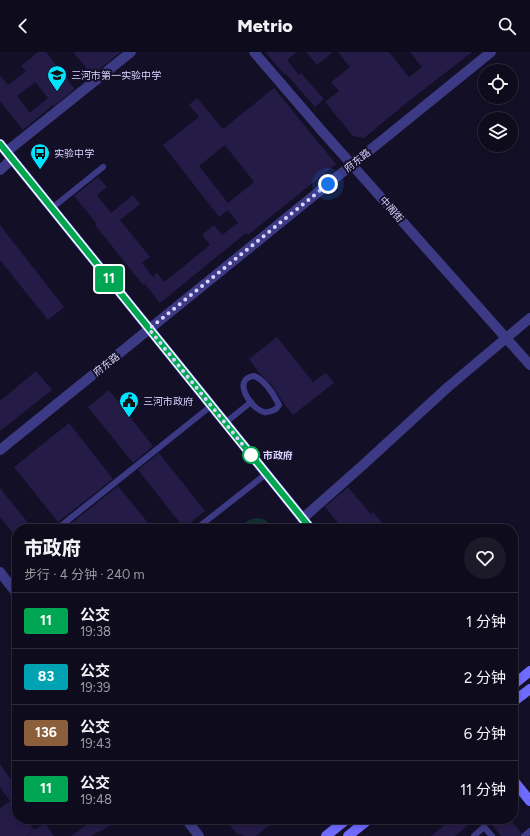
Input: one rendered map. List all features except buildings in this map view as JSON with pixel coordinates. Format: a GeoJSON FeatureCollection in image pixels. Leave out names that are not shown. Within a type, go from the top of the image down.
{"type":"FeatureCollection","features":[{"type":"Feature","properties":{"kind":"main road"},"geometry":{"type":"LineString","coordinates":[[6,152],[306,524]]}},
{"type":"Feature","properties":{"kind":"main road"},"geometry":{"type":"LineString","coordinates":[[518,681],[530,671]]}},
{"type":"Feature","properties":{"kind":"main road"},"geometry":{"type":"LineString","coordinates":[[518,698],[530,689]]}},
{"type":"Feature","properties":{"kind":"main road"},"geometry":{"type":"LineString","coordinates":[[518,786],[530,801]]}},
{"type":"Feature","properties":{"kind":"main road"},"geometry":{"type":"LineString","coordinates":[[326,836],[341,824]]}},
{"type":"Feature","properties":{"kind":"main road"},"geometry":{"type":"LineString","coordinates":[[348,836],[363,824]]}},
{"type":"Feature","properties":{"kind":"street"},"geometry":{"type":"LineString","coordinates":[[0,170],[6,152],[131,52]]}},
{"type":"Feature","properties":{"kind":"street","name":"中阁街"},"geometry":{"type":"LineString","coordinates":[[254,52],[530,365]]}},
{"type":"Feature","properties":{"kind":"street","name":"府东路"},"geometry":{"type":"LineString","coordinates":[[0,450],[491,52]]}},
{"type":"Feature","properties":{"kind":"street"},"geometry":{"type":"LineString","coordinates":[[302,519],[363,466],[448,387],[530,318]]}},
{"type":"Feature","properties":{"kind":"street"},"geometry":{"type":"LineString","coordinates":[[0,572],[12,588]]}},
{"type":"Feature","properties":{"kind":"street"},"geometry":{"type":"LineString","coordinates":[[190,824],[199,836]]}},
{"type":"Feature","properties":{"kind":"lane"},"geometry":{"type":"LineString","coordinates":[[52,208],[103,167]]}},
{"type":"Feature","properties":{"kind":"lane"},"geometry":{"type":"LineString","coordinates":[[254,376],[266,386],[275,398],[278,405],[276,409],[266,412],[262,411],[251,402],[243,385],[247,379],[254,376]]}},
{"type":"Feature","properties":{"kind":"lane"},"geometry":{"type":"LineString","coordinates":[[225,423],[251,402]]}},
{"type":"Feature","properties":{"kind":"lane"},"geometry":{"type":"LineString","coordinates":[[63,524],[211,406]]}},
{"type":"Feature","properties":{"kind":"lane"},"geometry":{"type":"LineString","coordinates":[[202,524],[266,474]]}},
{"type":"Feature","properties":{"kind":"lane"},"geometry":{"type":"LineString","coordinates":[[474,836],[484,827],[492,836]]}},
{"type":"Feature","properties":{"kind":"lane"},"geometry":{"type":"LineString","coordinates":[[524,836],[530,831]]}},
{"type":"Feature","properties":{"kind":"green space"},"geometry":{"type":"Polygon","coordinates":[[[252,519],[262,519],[271,524],[243,524],[252,519]]]}},
{"type":"Feature","properties":{"kind":"bus line","name":"11"},"geometry":{"type":"LineString","coordinates":[[0,144],[307,524]]}},
{"type":"Feature","properties":{"kind":"place","name":"三河市第一实验中学"},"geometry":{"type":"Point","coordinates":[57,92]}},
{"type":"Feature","properties":{"kind":"place","name":"实验中学"},"geometry":{"type":"Point","coordinates":[40,170]}},
{"type":"Feature","properties":{"kind":"place","name":"三河市政府"},"geometry":{"type":"Point","coordinates":[129,418]}},
{"type":"Feature","properties":{"kind":"place","name":"市政府"},"geometry":{"type":"Point","coordinates":[251,455]}},
{"type":"Feature","properties":{"kind":"route"},"geometry":{"type":"LineString","coordinates":[[251,455],[149,329],[328,184]]}}]}
